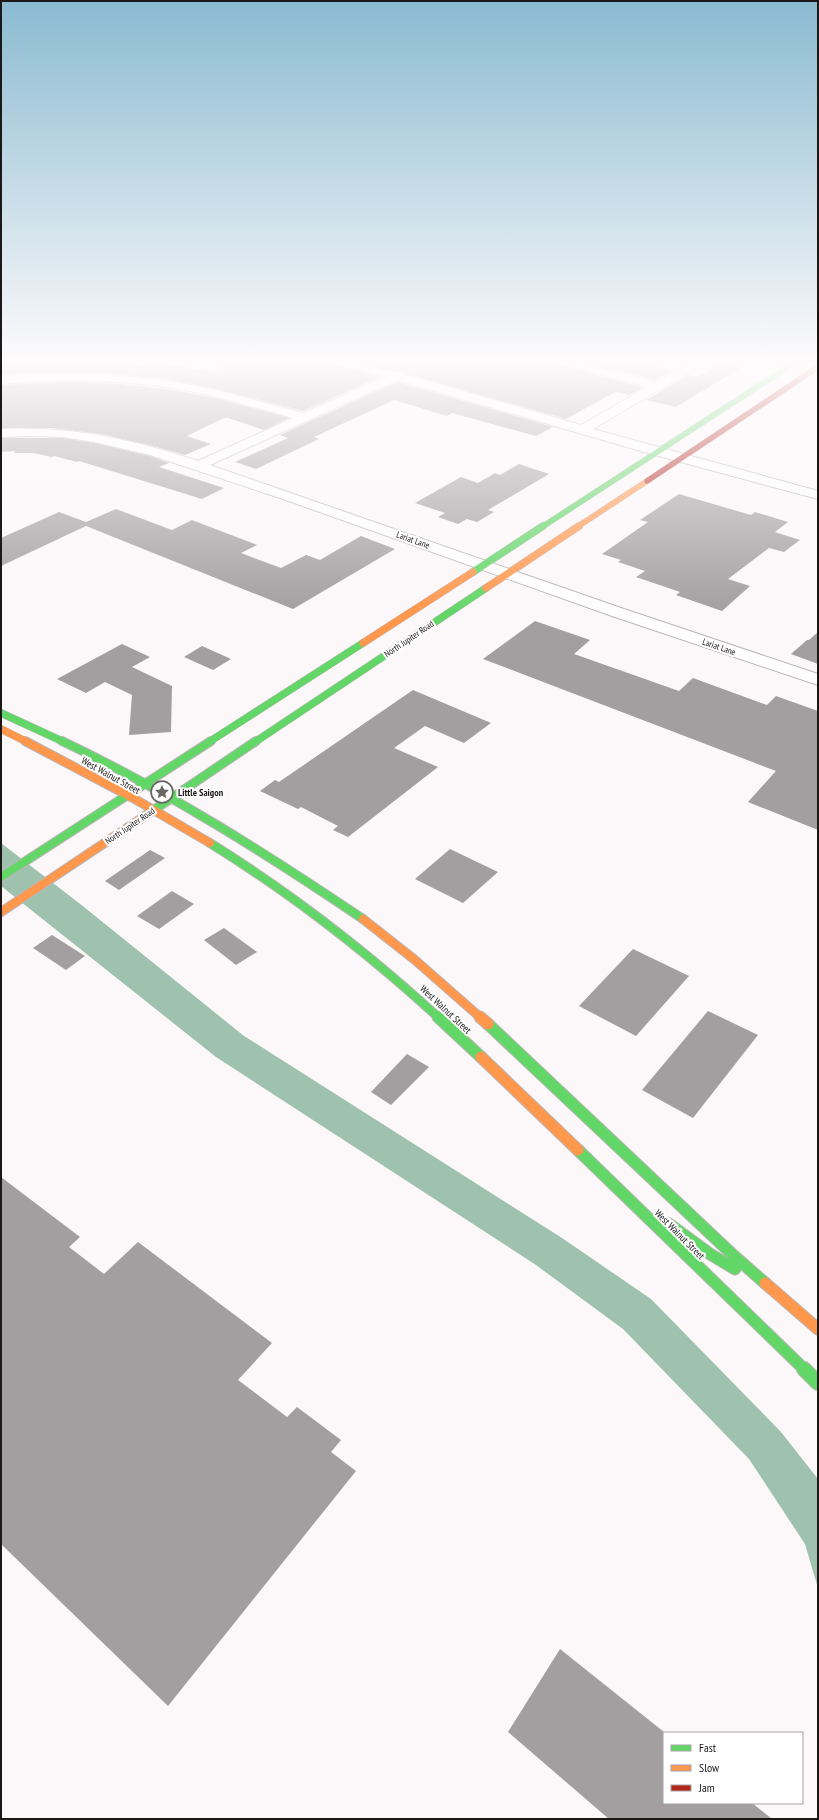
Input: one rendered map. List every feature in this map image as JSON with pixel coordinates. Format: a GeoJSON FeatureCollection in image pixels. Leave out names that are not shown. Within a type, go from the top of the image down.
{"type":"FeatureCollection","features":[{"type":"Feature","properties":{"kind":"main road"},"geometry":{"type":"LineString","coordinates":[[1,877],[483,565],[667,444]]}},
{"type":"Feature","properties":{"kind":"main road","name":"North Jupiter Road"},"geometry":{"type":"LineString","coordinates":[[1,912],[704,444]]}},
{"type":"Feature","properties":{"kind":"main road"},"geometry":{"type":"LineString","coordinates":[[353,649],[378,660]]}},
{"type":"Feature","properties":{"kind":"main road","name":"West Walnut Street"},"geometry":{"type":"LineString","coordinates":[[1,713],[101,760],[171,798],[301,877],[355,913],[415,960],[461,1000],[684,1208],[818,1329]]}},
{"type":"Feature","properties":{"kind":"main road","name":"West Walnut Street"},"geometry":{"type":"LineString","coordinates":[[1,729],[79,768],[239,860],[296,900],[365,952],[444,1021],[818,1383]]}},
{"type":"Feature","properties":{"kind":"main road"},"geometry":{"type":"LineString","coordinates":[[365,952],[388,959]]}},
{"type":"Feature","properties":{"kind":"main road"},"geometry":{"type":"LineString","coordinates":[[443,996],[454,1001],[461,1000]]}},
{"type":"Feature","properties":{"kind":"main road"},"geometry":{"type":"LineString","coordinates":[[444,1021],[453,1018]]}},
{"type":"Feature","properties":{"kind":"main road"},"geometry":{"type":"LineString","coordinates":[[474,1024],[512,1046]]}},
{"type":"Feature","properties":{"kind":"main road"},"geometry":{"type":"LineString","coordinates":[[571,1143],[591,1153],[626,1186],[637,1193]]}},
{"type":"Feature","properties":{"kind":"main road"},"geometry":{"type":"LineString","coordinates":[[672,1208],[684,1208]]}},
{"type":"Feature","properties":{"kind":"main road"},"geometry":{"type":"LineString","coordinates":[[647,1217],[668,1223],[710,1254],[790,1304]]}},
{"type":"Feature","properties":{"kind":"street","name":"Lariat Lane"},"geometry":{"type":"LineString","coordinates":[[124,444],[198,466],[349,516],[507,574],[818,680]]}},
{"type":"Feature","properties":{"kind":"street"},"geometry":{"type":"LineString","coordinates":[[198,466],[245,444]]}},
{"type":"Feature","properties":{"kind":"street"},"geometry":{"type":"LineString","coordinates":[[631,444],[818,495]]}},
{"type":"Feature","properties":{"kind":"shaded area"},"geometry":{"type":"Polygon","coordinates":[[[1,843],[84,907],[244,1036],[562,1238],[651,1299],[781,1432],[818,1479],[818,1588],[805,1544],[749,1459],[623,1329],[536,1265],[216,1057],[1,886],[1,843]]]}},
{"type":"Feature","properties":{"kind":"building"},"geometry":{"type":"Polygon","coordinates":[[[1,444],[98,444],[150,456],[169,463],[159,467],[224,488],[202,499],[79,461],[77,462],[54,456],[52,457],[33,453],[14,453],[15,451],[1,452],[1,444]]]}},
{"type":"Feature","properties":{"kind":"building"},"geometry":{"type":"Polygon","coordinates":[[[144,444],[211,444],[185,455],[144,444]]]}},
{"type":"Feature","properties":{"kind":"building"},"geometry":{"type":"Polygon","coordinates":[[[275,444],[309,444],[256,469],[235,462],[275,444]]]}},
{"type":"Feature","properties":{"kind":"building"},"geometry":{"type":"Polygon","coordinates":[[[519,464],[549,474],[488,510],[494,512],[477,522],[467,519],[458,524],[438,517],[445,513],[415,503],[461,477],[478,483],[495,473],[500,475],[519,464]]]}},
{"type":"Feature","properties":{"kind":"building"},"geometry":{"type":"Polygon","coordinates":[[[679,494],[751,515],[755,512],[788,522],[775,532],[800,540],[784,552],[769,548],[728,579],[750,586],[722,611],[676,595],[680,592],[636,577],[645,571],[618,562],[621,560],[602,554],[648,522],[640,520],[679,494]]]}},
{"type":"Feature","properties":{"kind":"building"},"geometry":{"type":"Polygon","coordinates":[[[116,509],[172,530],[192,520],[257,545],[241,553],[281,568],[306,555],[320,560],[361,536],[395,549],[293,609],[86,526],[1,566],[1,538],[59,512],[86,522],[116,509]]]}},
{"type":"Feature","properties":{"kind":"building"},"geometry":{"type":"Polygon","coordinates":[[[535,621],[590,640],[574,654],[679,691],[693,678],[767,705],[776,696],[818,711],[818,830],[748,802],[776,771],[483,659],[535,621]]]}},
{"type":"Feature","properties":{"kind":"building"},"geometry":{"type":"Polygon","coordinates":[[[818,632],[818,664],[791,654],[807,640],[818,632]]]}},
{"type":"Feature","properties":{"kind":"building"},"geometry":{"type":"Polygon","coordinates":[[[122,644],[150,657],[132,667],[172,686],[171,732],[129,735],[132,695],[105,682],[86,693],[57,679],[122,644]]]}},
{"type":"Feature","properties":{"kind":"building"},"geometry":{"type":"Polygon","coordinates":[[[202,646],[231,659],[213,670],[184,657],[202,646]]]}},
{"type":"Feature","properties":{"kind":"building"},"geometry":{"type":"Polygon","coordinates":[[[413,690],[491,723],[464,743],[425,726],[394,748],[438,767],[348,837],[333,830],[338,826],[301,807],[298,809],[260,791],[275,780],[279,782],[413,690]]]}},
{"type":"Feature","properties":{"kind":"building"},"geometry":{"type":"Polygon","coordinates":[[[450,849],[498,872],[463,903],[415,879],[450,849]]]}},
{"type":"Feature","properties":{"kind":"building"},"geometry":{"type":"Polygon","coordinates":[[[150,850],[165,858],[119,890],[105,881],[150,850]]]}},
{"type":"Feature","properties":{"kind":"building"},"geometry":{"type":"Polygon","coordinates":[[[172,891],[194,904],[159,929],[137,916],[172,891]]]}},
{"type":"Feature","properties":{"kind":"building"},"geometry":{"type":"Polygon","coordinates":[[[224,928],[257,952],[236,965],[204,940],[224,928]]]}},
{"type":"Feature","properties":{"kind":"building"},"geometry":{"type":"Polygon","coordinates":[[[52,935],[85,956],[66,970],[33,948],[52,935]]]}},
{"type":"Feature","properties":{"kind":"building"},"geometry":{"type":"Polygon","coordinates":[[[633,949],[689,976],[636,1036],[579,1006],[633,949]]]}},
{"type":"Feature","properties":{"kind":"building"},"geometry":{"type":"Polygon","coordinates":[[[708,1011],[758,1035],[693,1118],[642,1090],[708,1011]]]}},
{"type":"Feature","properties":{"kind":"building"},"geometry":{"type":"Polygon","coordinates":[[[407,1054],[429,1067],[391,1105],[371,1092],[407,1054]]]}},
{"type":"Feature","properties":{"kind":"building"},"geometry":{"type":"Polygon","coordinates":[[[1,1177],[80,1237],[69,1247],[104,1274],[138,1242],[272,1343],[238,1380],[287,1417],[297,1407],[341,1440],[331,1452],[356,1471],[168,1706],[1,1544],[1,1177]]]}},
{"type":"Feature","properties":{"kind":"building"},"geometry":{"type":"Polygon","coordinates":[[[560,1649],[664,1732],[663,1804],[753,1804],[772,1819],[609,1819],[508,1732],[560,1649]]]}},
{"type":"Feature","properties":{"kind":"traffic: fast"},"geometry":{"type":"LineString","coordinates":[[473,572],[670,444]]}},
{"type":"Feature","properties":{"kind":"traffic: fast"},"geometry":{"type":"LineString","coordinates":[[145,816],[486,588]]}},
{"type":"Feature","properties":{"kind":"traffic: fast"},"geometry":{"type":"LineString","coordinates":[[1,877],[363,643]]}},
{"type":"Feature","properties":{"kind":"traffic: fast"},"geometry":{"type":"LineString","coordinates":[[1,713],[101,760],[171,798],[301,877],[363,919]]}},
{"type":"Feature","properties":{"kind":"traffic: fast"},"geometry":{"type":"LineString","coordinates":[[210,843],[283,890],[352,942],[418,998],[481,1057]]}},
{"type":"Feature","properties":{"kind":"traffic: fast"},"geometry":{"type":"LineString","coordinates":[[488,1024],[733,1255],[765,1283]]}},
{"type":"Feature","properties":{"kind":"traffic: fast"},"geometry":{"type":"LineString","coordinates":[[578,1150],[818,1383]]}},
{"type":"Feature","properties":{"kind":"traffic: fast"},"geometry":{"type":"LineString","coordinates":[[669,1224],[710,1254],[735,1269]]}},
{"type":"Feature","properties":{"kind":"traffic: slow"},"geometry":{"type":"LineString","coordinates":[[486,588],[647,481]]}},
{"type":"Feature","properties":{"kind":"traffic: slow"},"geometry":{"type":"LineString","coordinates":[[363,643],[473,572]]}},
{"type":"Feature","properties":{"kind":"traffic: slow"},"geometry":{"type":"LineString","coordinates":[[1,729],[133,798],[210,843]]}},
{"type":"Feature","properties":{"kind":"traffic: slow"},"geometry":{"type":"LineString","coordinates":[[1,912],[145,816]]}},
{"type":"Feature","properties":{"kind":"traffic: slow"},"geometry":{"type":"LineString","coordinates":[[363,919],[415,960],[488,1024]]}},
{"type":"Feature","properties":{"kind":"traffic: slow"},"geometry":{"type":"LineString","coordinates":[[481,1057],[578,1150]]}},
{"type":"Feature","properties":{"kind":"traffic: slow"},"geometry":{"type":"LineString","coordinates":[[765,1283],[818,1329]]}},
{"type":"Feature","properties":{"kind":"traffic: jam"},"geometry":{"type":"LineString","coordinates":[[647,481],[703,444]]}},
{"type":"Feature","properties":{"kind":"place","name":"Little Saigon"},"geometry":{"type":"Point","coordinates":[162,792]}}]}
